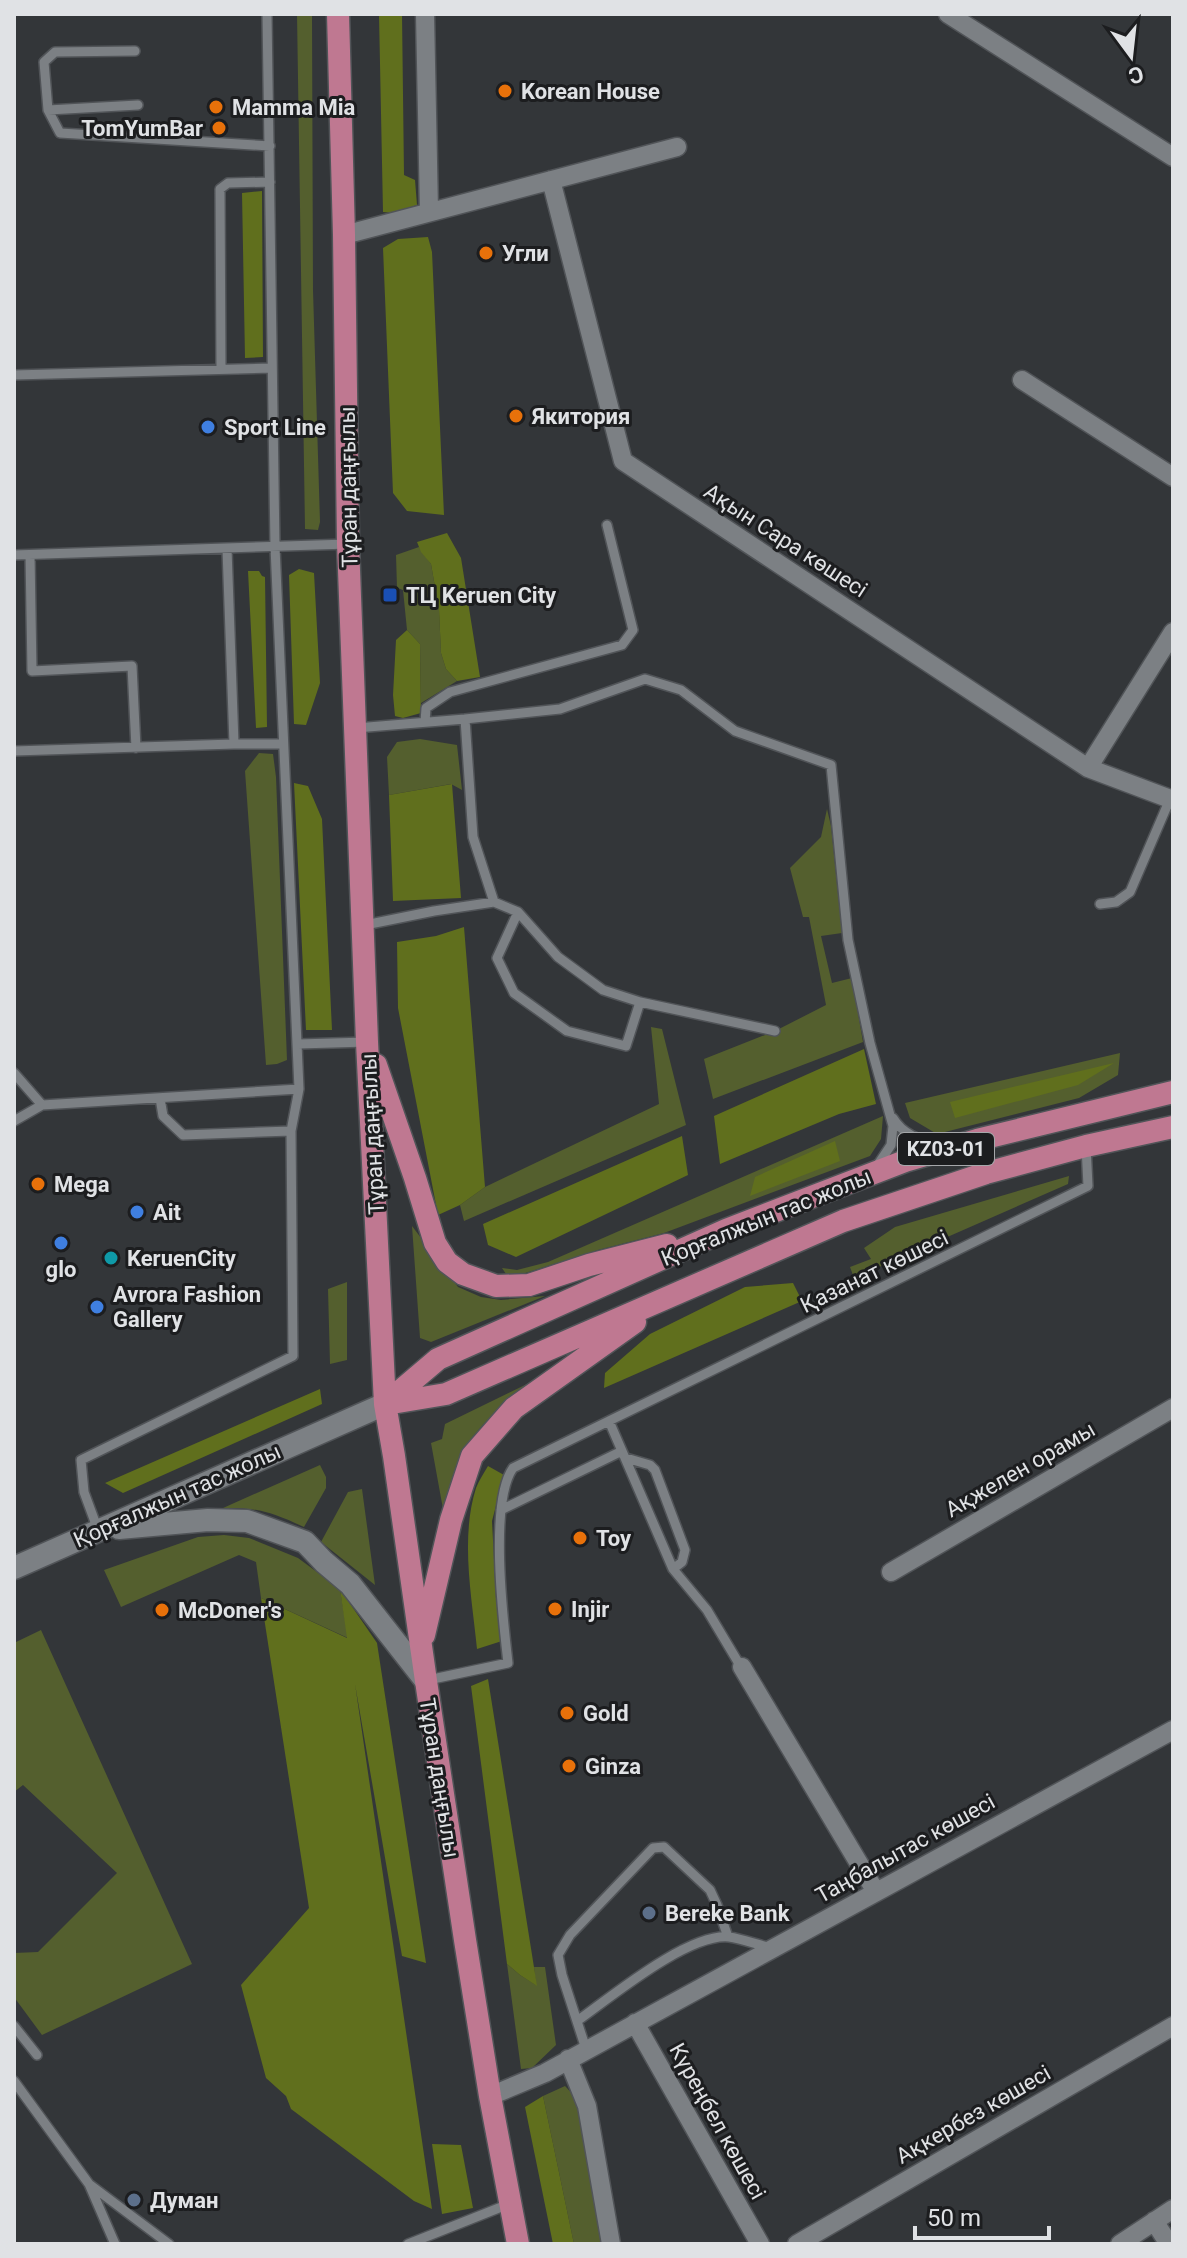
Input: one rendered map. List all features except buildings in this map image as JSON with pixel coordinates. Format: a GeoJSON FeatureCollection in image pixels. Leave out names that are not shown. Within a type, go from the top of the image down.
{"type":"FeatureCollection","features":[{"type":"Feature","properties":{"kind":"main road","name":"Тұран даңғылы"},"geometry":{"type":"LineString","coordinates":[[338,14],[348,544],[367,1042],[385,1404],[490,2096],[518,2244]]}},
{"type":"Feature","properties":{"kind":"main road"},"geometry":{"type":"LineString","coordinates":[[367,1042],[435,1243],[447,1262],[463,1274],[496,1286],[529,1285],[589,1265],[726,1230]]}},
{"type":"Feature","properties":{"kind":"main road","name":"Қорғалжын тас жолы"},"geometry":{"type":"LineString","coordinates":[[385,1404],[438,1359],[726,1230],[905,1161],[1173,1092]]}},
{"type":"Feature","properties":{"kind":"main road","name":"Қорғалжын тас жолы"},"geometry":{"type":"LineString","coordinates":[[14,1568],[385,1404],[446,1394],[843,1221],[986,1173],[1173,1127]]}},
{"type":"Feature","properties":{"kind":"main road"},"geometry":{"type":"LineString","coordinates":[[421,1648],[451,1520],[472,1456],[514,1408],[675,1294]]}},
{"type":"Feature","properties":{"kind":"main road"},"geometry":{"type":"LineString","coordinates":[[98,1530],[208,1520],[247,1521],[305,1542],[350,1584],[426,1681]]}},
{"type":"Feature","properties":{"kind":"street"},"geometry":{"type":"LineString","coordinates":[[425,14],[429,211]]}},
{"type":"Feature","properties":{"kind":"street"},"geometry":{"type":"LineString","coordinates":[[948,14],[1173,157]]}},
{"type":"Feature","properties":{"kind":"street"},"geometry":{"type":"LineString","coordinates":[[344,235],[677,147]]}},
{"type":"Feature","properties":{"kind":"street","name":"Ақын Сара көшесі"},"geometry":{"type":"LineString","coordinates":[[551,180],[623,461],[1088,768],[1172,799]]}},
{"type":"Feature","properties":{"kind":"street"},"geometry":{"type":"LineString","coordinates":[[1022,380],[1173,477]]}},
{"type":"Feature","properties":{"kind":"street"},"geometry":{"type":"LineString","coordinates":[[1088,768],[1173,632]]}},
{"type":"Feature","properties":{"kind":"street","name":"Ақжелен орамы"},"geometry":{"type":"LineString","coordinates":[[891,1572],[1173,1408]]}},
{"type":"Feature","properties":{"kind":"street"},"geometry":{"type":"LineString","coordinates":[[742,1667],[876,1892]]}},
{"type":"Feature","properties":{"kind":"street","name":"Таңбалытас көшесі"},"geometry":{"type":"LineString","coordinates":[[490,2096],[545,2073],[1173,1730]]}},
{"type":"Feature","properties":{"kind":"street","name":"Күреңбел көшесі"},"geometry":{"type":"LineString","coordinates":[[635,2023],[760,2244]]}},
{"type":"Feature","properties":{"kind":"street","name":"Ақкербез көшесі"},"geometry":{"type":"LineString","coordinates":[[797,2244],[1173,2026]]}},
{"type":"Feature","properties":{"kind":"street"},"geometry":{"type":"LineString","coordinates":[[568,2059],[587,2106],[611,2244]]}},
{"type":"Feature","properties":{"kind":"street"},"geometry":{"type":"LineString","coordinates":[[1120,2244],[1173,2209]]}},
{"type":"Feature","properties":{"kind":"street"},"geometry":{"type":"LineString","coordinates":[[1154,2221],[1169,2244]]}},
{"type":"Feature","properties":{"kind":"lane"},"geometry":{"type":"LineString","coordinates":[[98,1530],[84,1492],[81,1460],[293,1356],[291,1131],[299,1089],[275,547],[267,14]]}},
{"type":"Feature","properties":{"kind":"lane"},"geometry":{"type":"LineString","coordinates":[[135,51],[55,52],[44,62],[48,110],[60,133],[270,146]]}},
{"type":"Feature","properties":{"kind":"lane"},"geometry":{"type":"LineString","coordinates":[[48,110],[138,105]]}},
{"type":"Feature","properties":{"kind":"lane"},"geometry":{"type":"LineString","coordinates":[[221,368],[220,189],[228,183],[270,182]]}},
{"type":"Feature","properties":{"kind":"lane"},"geometry":{"type":"LineString","coordinates":[[14,375],[271,368]]}},
{"type":"Feature","properties":{"kind":"lane"},"geometry":{"type":"LineString","coordinates":[[425,722],[426,708],[450,692],[622,645],[633,630],[607,525]]}},
{"type":"Feature","properties":{"kind":"lane"},"geometry":{"type":"LineString","coordinates":[[14,555],[348,544]]}},
{"type":"Feature","properties":{"kind":"lane"},"geometry":{"type":"LineString","coordinates":[[227,549],[234,744]]}},
{"type":"Feature","properties":{"kind":"lane"},"geometry":{"type":"LineString","coordinates":[[30,555],[32,671],[132,666],[136,748]]}},
{"type":"Feature","properties":{"kind":"lane"},"geometry":{"type":"LineString","coordinates":[[355,728],[560,709],[645,679],[681,690],[735,731],[831,765],[848,940],[870,1043],[893,1126],[891,1145],[871,1174]]}},
{"type":"Feature","properties":{"kind":"lane"},"geometry":{"type":"LineString","coordinates":[[465,719],[473,837],[494,902]]}},
{"type":"Feature","properties":{"kind":"lane"},"geometry":{"type":"LineString","coordinates":[[14,751],[283,744]]}},
{"type":"Feature","properties":{"kind":"lane"},"geometry":{"type":"LineString","coordinates":[[1100,904],[1116,902],[1130,892],[1172,799]]}},
{"type":"Feature","properties":{"kind":"lane"},"geometry":{"type":"LineString","coordinates":[[363,925],[494,902],[518,912],[558,957],[603,990],[640,1002],[775,1031]]}},
{"type":"Feature","properties":{"kind":"lane"},"geometry":{"type":"LineString","coordinates":[[518,912],[497,958],[514,993],[567,1031],[626,1046],[640,1002]]}},
{"type":"Feature","properties":{"kind":"lane"},"geometry":{"type":"LineString","coordinates":[[298,1044],[367,1042]]}},
{"type":"Feature","properties":{"kind":"lane"},"geometry":{"type":"LineString","coordinates":[[14,1073],[42,1105]]}},
{"type":"Feature","properties":{"kind":"lane"},"geometry":{"type":"LineString","coordinates":[[14,1121],[42,1105],[299,1089]]}},
{"type":"Feature","properties":{"kind":"lane"},"geometry":{"type":"LineString","coordinates":[[160,1098],[163,1116],[183,1135],[291,1131]]}},
{"type":"Feature","properties":{"kind":"lane"},"geometry":{"type":"LineString","coordinates":[[889,1112],[898,1126],[914,1137],[934,1144],[954,1146]]}},
{"type":"Feature","properties":{"kind":"lane","name":"Қазанат көшесі"},"geometry":{"type":"LineString","coordinates":[[609,1421],[1088,1186],[1086,1146]]}},
{"type":"Feature","properties":{"kind":"lane"},"geometry":{"type":"LineString","coordinates":[[426,1681],[508,1663],[501,1599],[501,1510],[508,1477],[513,1468],[609,1421],[673,1569],[707,1610],[742,1667]]}},
{"type":"Feature","properties":{"kind":"lane"},"geometry":{"type":"LineString","coordinates":[[501,1510],[624,1454],[650,1465],[660,1478],[685,1550],[682,1562],[673,1569]]}},
{"type":"Feature","properties":{"kind":"lane"},"geometry":{"type":"LineString","coordinates":[[586,2049],[558,1955],[570,1935],[653,1848],[664,1847],[710,1890],[728,1937]]}},
{"type":"Feature","properties":{"kind":"lane"},"geometry":{"type":"LineString","coordinates":[[577,2021],[676,1952],[711,1938],[728,1937],[772,1948]]}},
{"type":"Feature","properties":{"kind":"lane"},"geometry":{"type":"LineString","coordinates":[[14,2026],[37,2055]]}},
{"type":"Feature","properties":{"kind":"lane"},"geometry":{"type":"LineString","coordinates":[[14,2081],[89,2184],[115,2244]]}},
{"type":"Feature","properties":{"kind":"lane"},"geometry":{"type":"LineString","coordinates":[[89,2184],[169,2244]]}},
{"type":"Feature","properties":{"kind":"lane"},"geometry":{"type":"LineString","coordinates":[[408,2244],[509,2204]]}},
{"type":"Feature","properties":{"kind":"green space"},"geometry":{"type":"Polygon","coordinates":[[[297,14],[312,14],[318,530],[305,529],[297,14]]]}},
{"type":"Feature","properties":{"kind":"green space"},"geometry":{"type":"Polygon","coordinates":[[[379,14],[402,14],[404,175],[415,180],[417,205],[393,213],[383,212],[379,14]]]}},
{"type":"Feature","properties":{"kind":"green space"},"geometry":{"type":"Polygon","coordinates":[[[262,191],[263,357],[245,358],[242,193],[262,191]]]}},
{"type":"Feature","properties":{"kind":"green space"},"geometry":{"type":"Polygon","coordinates":[[[428,237],[432,252],[444,515],[407,511],[393,493],[383,248],[398,239],[428,237]]]}},
{"type":"Feature","properties":{"kind":"green space"},"geometry":{"type":"Polygon","coordinates":[[[447,533],[461,558],[480,677],[457,681],[446,669],[441,653],[439,610],[431,564],[417,542],[447,533]]]}},
{"type":"Feature","properties":{"kind":"green space"},"geometry":{"type":"Polygon","coordinates":[[[419,547],[431,564],[439,610],[441,653],[446,669],[457,681],[421,703],[420,644],[407,630],[403,590],[397,588],[396,555],[419,547]]]}},
{"type":"Feature","properties":{"kind":"green space"},"geometry":{"type":"Polygon","coordinates":[[[299,569],[314,573],[320,683],[306,725],[294,724],[289,575],[299,569]]]}},
{"type":"Feature","properties":{"kind":"green space"},"geometry":{"type":"Polygon","coordinates":[[[248,571],[259,571],[265,577],[267,727],[256,728],[248,571]]]}},
{"type":"Feature","properties":{"kind":"green space"},"geometry":{"type":"Polygon","coordinates":[[[407,630],[420,644],[421,713],[403,718],[395,716],[393,695],[396,640],[407,630]]]}},
{"type":"Feature","properties":{"kind":"green space"},"geometry":{"type":"Polygon","coordinates":[[[420,739],[457,745],[462,790],[451,784],[389,795],[387,757],[397,742],[420,739]]]}},
{"type":"Feature","properties":{"kind":"green space"},"geometry":{"type":"Polygon","coordinates":[[[259,753],[273,754],[276,777],[287,1060],[266,1065],[245,771],[259,753]]]}},
{"type":"Feature","properties":{"kind":"green space"},"geometry":{"type":"Polygon","coordinates":[[[294,783],[308,786],[322,819],[332,1030],[306,1030],[294,783]]]}},
{"type":"Feature","properties":{"kind":"green space"},"geometry":{"type":"Polygon","coordinates":[[[452,784],[461,898],[393,901],[389,795],[452,784]]]}},
{"type":"Feature","properties":{"kind":"green space"},"geometry":{"type":"Polygon","coordinates":[[[827,809],[842,933],[821,936],[832,983],[852,978],[863,1042],[713,1099],[704,1059],[775,1031],[826,1005],[809,917],[803,917],[790,868],[821,837],[827,809]]]}},
{"type":"Feature","properties":{"kind":"green space"},"geometry":{"type":"Polygon","coordinates":[[[464,927],[485,1187],[460,1205],[438,1215],[398,1008],[397,942],[436,936],[464,927]]]}},
{"type":"Feature","properties":{"kind":"green space"},"geometry":{"type":"Polygon","coordinates":[[[651,1027],[662,1029],[686,1125],[464,1221],[460,1205],[485,1187],[659,1104],[651,1027]]]}},
{"type":"Feature","properties":{"kind":"green space"},"geometry":{"type":"Polygon","coordinates":[[[864,1049],[876,1104],[839,1114],[720,1164],[714,1116],[864,1049]]]}},
{"type":"Feature","properties":{"kind":"green space"},"geometry":{"type":"Polygon","coordinates":[[[1120,1053],[1118,1075],[1079,1098],[937,1134],[910,1118],[905,1103],[1120,1053]]]}},
{"type":"Feature","properties":{"kind":"green space"},"geometry":{"type":"Polygon","coordinates":[[[1114,1063],[1078,1085],[955,1118],[950,1102],[1114,1063]]]}},
{"type":"Feature","properties":{"kind":"green space"},"geometry":{"type":"Polygon","coordinates":[[[883,1116],[881,1139],[870,1156],[664,1233],[516,1276],[506,1274],[502,1268],[517,1270],[548,1262],[883,1116]]]}},
{"type":"Feature","properties":{"kind":"green space"},"geometry":{"type":"Polygon","coordinates":[[[682,1136],[688,1175],[516,1257],[488,1245],[483,1224],[682,1136]]]}},
{"type":"Feature","properties":{"kind":"green space"},"geometry":{"type":"Polygon","coordinates":[[[835,1141],[840,1161],[750,1196],[755,1177],[835,1141]]]}},
{"type":"Feature","properties":{"kind":"green space"},"geometry":{"type":"Polygon","coordinates":[[[1069,1176],[1068,1184],[854,1278],[850,1267],[871,1259],[864,1248],[895,1227],[1069,1176]]]}},
{"type":"Feature","properties":{"kind":"green space"},"geometry":{"type":"Polygon","coordinates":[[[412,1226],[458,1287],[481,1297],[501,1300],[545,1296],[431,1342],[420,1338],[412,1226]]]}},
{"type":"Feature","properties":{"kind":"green space"},"geometry":{"type":"Polygon","coordinates":[[[347,1282],[347,1360],[330,1364],[328,1289],[347,1282]]]}},
{"type":"Feature","properties":{"kind":"green space"},"geometry":{"type":"Polygon","coordinates":[[[793,1283],[802,1301],[604,1388],[605,1373],[650,1334],[745,1287],[793,1283]]]}},
{"type":"Feature","properties":{"kind":"green space"},"geometry":{"type":"Polygon","coordinates":[[[527,1384],[487,1420],[462,1453],[453,1478],[445,1520],[431,1443],[442,1439],[445,1424],[527,1384]]]}},
{"type":"Feature","properties":{"kind":"green space"},"geometry":{"type":"Polygon","coordinates":[[[320,1389],[322,1404],[123,1493],[105,1483],[320,1389]]]}},
{"type":"Feature","properties":{"kind":"green space"},"geometry":{"type":"Polygon","coordinates":[[[320,1465],[326,1477],[326,1488],[304,1527],[265,1512],[223,1508],[320,1465]]]}},
{"type":"Feature","properties":{"kind":"green space"},"geometry":{"type":"Polygon","coordinates":[[[488,1466],[504,1475],[492,1521],[496,1598],[502,1641],[477,1649],[469,1568],[469,1527],[476,1488],[488,1466]]]}},
{"type":"Feature","properties":{"kind":"green space"},"geometry":{"type":"Polygon","coordinates":[[[362,1489],[375,1585],[321,1542],[348,1492],[362,1489]]]}},
{"type":"Feature","properties":{"kind":"green space"},"geometry":{"type":"Polygon","coordinates":[[[224,1535],[249,1538],[298,1558],[340,1589],[348,1638],[261,1598],[256,1562],[239,1555],[121,1607],[104,1570],[198,1537],[224,1535]]]}},
{"type":"Feature","properties":{"kind":"green space"},"geometry":{"type":"Polygon","coordinates":[[[340,1589],[377,1643],[426,1963],[402,1956],[355,1684],[432,2209],[414,2201],[291,2109],[286,2096],[266,2078],[241,1985],[309,1908],[261,1598],[347,1638],[340,1589]]]}},
{"type":"Feature","properties":{"kind":"green space"},"geometry":{"type":"Polygon","coordinates":[[[41,1630],[192,1964],[42,2035],[14,1997],[14,1953],[38,1952],[117,1873],[23,1785],[14,1792],[14,1643],[41,1630]]]}},
{"type":"Feature","properties":{"kind":"green space"},"geometry":{"type":"Polygon","coordinates":[[[488,1679],[537,1986],[507,1964],[471,1686],[488,1679]]]}},
{"type":"Feature","properties":{"kind":"green space"},"geometry":{"type":"Polygon","coordinates":[[[507,1964],[536,1985],[534,1967],[545,1967],[556,2045],[532,2068],[521,2069],[507,1964]]]}},
{"type":"Feature","properties":{"kind":"green space"},"geometry":{"type":"Polygon","coordinates":[[[565,2086],[580,2102],[602,2244],[574,2244],[543,2096],[565,2086]]]}},
{"type":"Feature","properties":{"kind":"green space"},"geometry":{"type":"Polygon","coordinates":[[[543,2096],[574,2244],[553,2244],[525,2107],[543,2096]]]}},
{"type":"Feature","properties":{"kind":"green space"},"geometry":{"type":"Polygon","coordinates":[[[432,2144],[461,2145],[473,2208],[442,2214],[432,2144]]]}},
{"type":"Feature","properties":{"kind":"place","name":"Korean House"},"geometry":{"type":"Point","coordinates":[505,91]}},
{"type":"Feature","properties":{"kind":"place","name":"Mamma Mia"},"geometry":{"type":"Point","coordinates":[216,107]}},
{"type":"Feature","properties":{"kind":"place","name":"TomYumBar"},"geometry":{"type":"Point","coordinates":[219,128]}},
{"type":"Feature","properties":{"kind":"place","name":"Угли"},"geometry":{"type":"Point","coordinates":[486,253]}},
{"type":"Feature","properties":{"kind":"place","name":"Якитория"},"geometry":{"type":"Point","coordinates":[516,416]}},
{"type":"Feature","properties":{"kind":"place","name":"Sport Line"},"geometry":{"type":"Point","coordinates":[208,427]}},
{"type":"Feature","properties":{"kind":"place","name":"ТЦ Keruen City"},"geometry":{"type":"Point","coordinates":[390,595]}},
{"type":"Feature","properties":{"kind":"place","name":"Mega"},"geometry":{"type":"Point","coordinates":[38,1184]}},
{"type":"Feature","properties":{"kind":"place","name":"Ait"},"geometry":{"type":"Point","coordinates":[137,1212]}},
{"type":"Feature","properties":{"kind":"place","name":"glo"},"geometry":{"type":"Point","coordinates":[61,1243]}},
{"type":"Feature","properties":{"kind":"place","name":"KeruenCity"},"geometry":{"type":"Point","coordinates":[111,1258]}},
{"type":"Feature","properties":{"kind":"place","name":"Avrora Fashion Gallery"},"geometry":{"type":"Point","coordinates":[97,1307]}},
{"type":"Feature","properties":{"kind":"place","name":"Toy"},"geometry":{"type":"Point","coordinates":[580,1538]}},
{"type":"Feature","properties":{"kind":"place","name":"Injir"},"geometry":{"type":"Point","coordinates":[555,1609]}},
{"type":"Feature","properties":{"kind":"place","name":"McDoner's"},"geometry":{"type":"Point","coordinates":[162,1610]}},
{"type":"Feature","properties":{"kind":"place","name":"Gold"},"geometry":{"type":"Point","coordinates":[567,1713]}},
{"type":"Feature","properties":{"kind":"place","name":"Ginza"},"geometry":{"type":"Point","coordinates":[569,1766]}},
{"type":"Feature","properties":{"kind":"place","name":"Bereke Bank"},"geometry":{"type":"Point","coordinates":[649,1913]}},
{"type":"Feature","properties":{"kind":"place","name":"Думан"},"geometry":{"type":"Point","coordinates":[134,2200]}}]}
